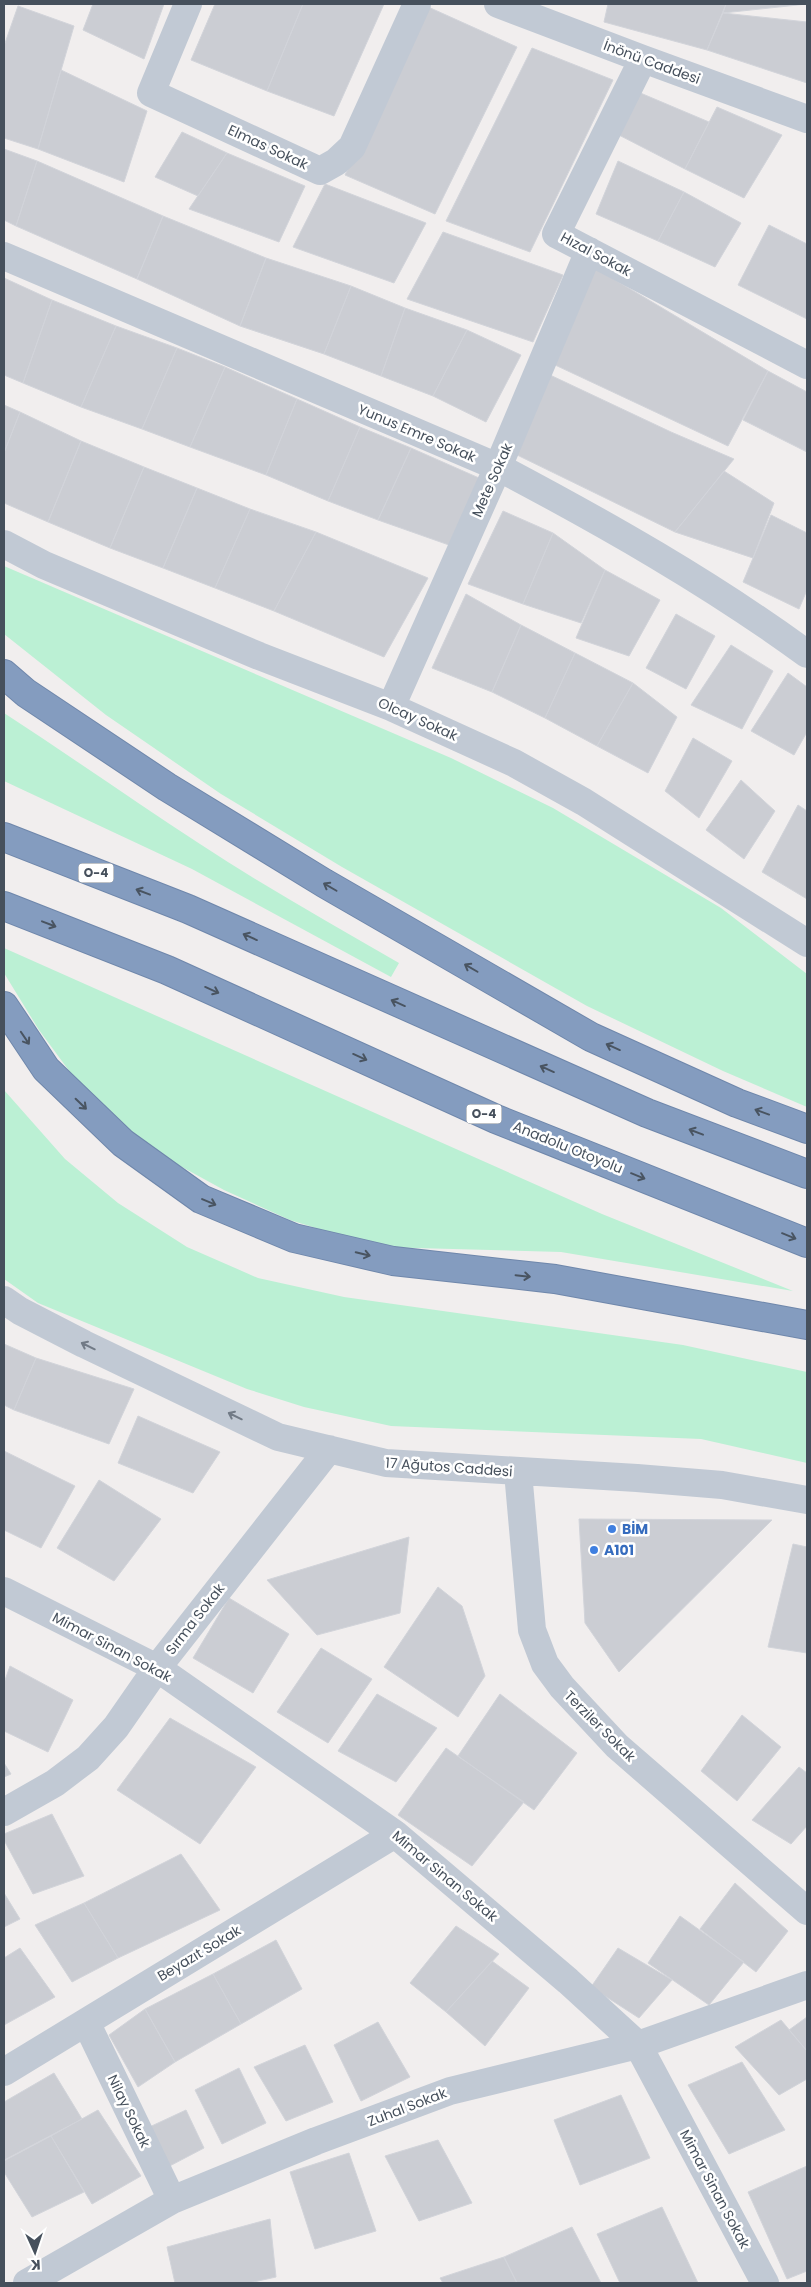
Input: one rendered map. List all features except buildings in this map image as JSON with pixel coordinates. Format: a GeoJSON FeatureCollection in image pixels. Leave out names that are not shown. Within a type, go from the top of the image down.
{"type":"FeatureCollection","features":[{"type":"Feature","properties":{"kind":"highway"},"geometry":{"type":"LineString","coordinates":[[4,674],[26,693],[166,787],[324,883],[582,1032],[737,1103],[807,1129]]}},
{"type":"Feature","properties":{"kind":"highway","name":"O-4"},"geometry":{"type":"LineString","coordinates":[[4,837],[188,909],[647,1113],[807,1174]]}},
{"type":"Feature","properties":{"kind":"highway","name":"Anadolu Otoyolu"},"geometry":{"type":"LineString","coordinates":[[4,906],[167,970],[496,1119],[807,1243]]}},
{"type":"Feature","properties":{"kind":"highway"},"geometry":{"type":"LineString","coordinates":[[4,1006],[46,1069],[123,1143],[201,1199],[294,1238],[393,1262],[555,1280],[807,1325]]}},
{"type":"Feature","properties":{"kind":"street","name":"Elmas Sokak"},"geometry":{"type":"LineString","coordinates":[[188,4],[151,93],[320,171],[336,162],[352,147],[417,4]]}},
{"type":"Feature","properties":{"kind":"street","name":"İnönü Caddesi"},"geometry":{"type":"LineString","coordinates":[[498,4],[642,60],[807,119]]}},
{"type":"Feature","properties":{"kind":"street","name":"Hızal Sokak"},"geometry":{"type":"LineString","coordinates":[[642,60],[556,234],[807,365]]}},
{"type":"Feature","properties":{"kind":"street","name":"Mete Sokak"},"geometry":{"type":"LineString","coordinates":[[391,706],[498,468],[589,251]]}},
{"type":"Feature","properties":{"kind":"street","name":"Yunus Emre Sokak"},"geometry":{"type":"LineString","coordinates":[[4,256],[498,468],[571,506],[674,566],[769,626],[807,654]]}},
{"type":"Feature","properties":{"kind":"street","name":"Olcay Sokak"},"geometry":{"type":"LineString","coordinates":[[4,544],[44,565],[250,652],[391,706],[514,763],[584,802],[807,943]]}},
{"type":"Feature","properties":{"kind":"street","name":"17 Ağutos Caddesi"},"geometry":{"type":"LineString","coordinates":[[4,1300],[20,1311],[84,1344],[278,1437],[386,1463],[636,1478],[722,1486],[807,1500]]}},
{"type":"Feature","properties":{"kind":"street","name":"Sırma Sokak"},"geometry":{"type":"LineString","coordinates":[[4,1812],[55,1782],[88,1758],[116,1727],[157,1668],[328,1449]]}},
{"type":"Feature","properties":{"kind":"street","name":"Terziler Sokak"},"geometry":{"type":"LineString","coordinates":[[518,1472],[532,1630],[545,1664],[562,1687],[618,1746],[807,1911]]}},
{"type":"Feature","properties":{"kind":"street","name":"Mimar Sinan Sokak"},"geometry":{"type":"LineString","coordinates":[[4,1591],[157,1668],[395,1834],[568,1981],[638,2045],[765,2283]]}},
{"type":"Feature","properties":{"kind":"street","name":"Beyazıt Sokak"},"geometry":{"type":"LineString","coordinates":[[4,2072],[395,1834]]}},
{"type":"Feature","properties":{"kind":"street","name":"Zuhal Sokak"},"geometry":{"type":"LineString","coordinates":[[28,2283],[172,2200],[316,2141],[450,2091],[638,2045],[807,1985]]}},
{"type":"Feature","properties":{"kind":"street","name":"Nilay Sokak"},"geometry":{"type":"LineString","coordinates":[[86,2022],[172,2200]]}},
{"type":"Feature","properties":{"kind":"green space"},"geometry":{"type":"Polygon","coordinates":[[[4,566],[451,758],[553,808],[721,908],[807,974],[807,1107],[723,1071],[587,1006],[342,867],[221,794],[106,715],[4,634],[4,566]]]}},
{"type":"Feature","properties":{"kind":"green space"},"geometry":{"type":"Polygon","coordinates":[[[4,713],[224,860],[399,963],[391,977],[192,869],[4,781],[4,713]]]}},
{"type":"Feature","properties":{"kind":"green space"},"geometry":{"type":"Polygon","coordinates":[[[4,948],[602,1214],[793,1291],[561,1252],[377,1247],[290,1220],[224,1190],[151,1150],[87,1095],[39,1030],[4,973],[4,948]]]}},
{"type":"Feature","properties":{"kind":"green space"},"geometry":{"type":"Polygon","coordinates":[[[4,1090],[65,1159],[118,1203],[187,1247],[258,1278],[344,1297],[683,1345],[807,1372],[807,1463],[701,1439],[391,1426],[304,1407],[247,1389],[38,1303],[4,1279],[4,1090]]]}},
{"type":"Feature","properties":{"kind":"place","name":"BİM"},"geometry":{"type":"Point","coordinates":[612,1529]}},
{"type":"Feature","properties":{"kind":"place","name":"A101"},"geometry":{"type":"Point","coordinates":[594,1550]}}]}
